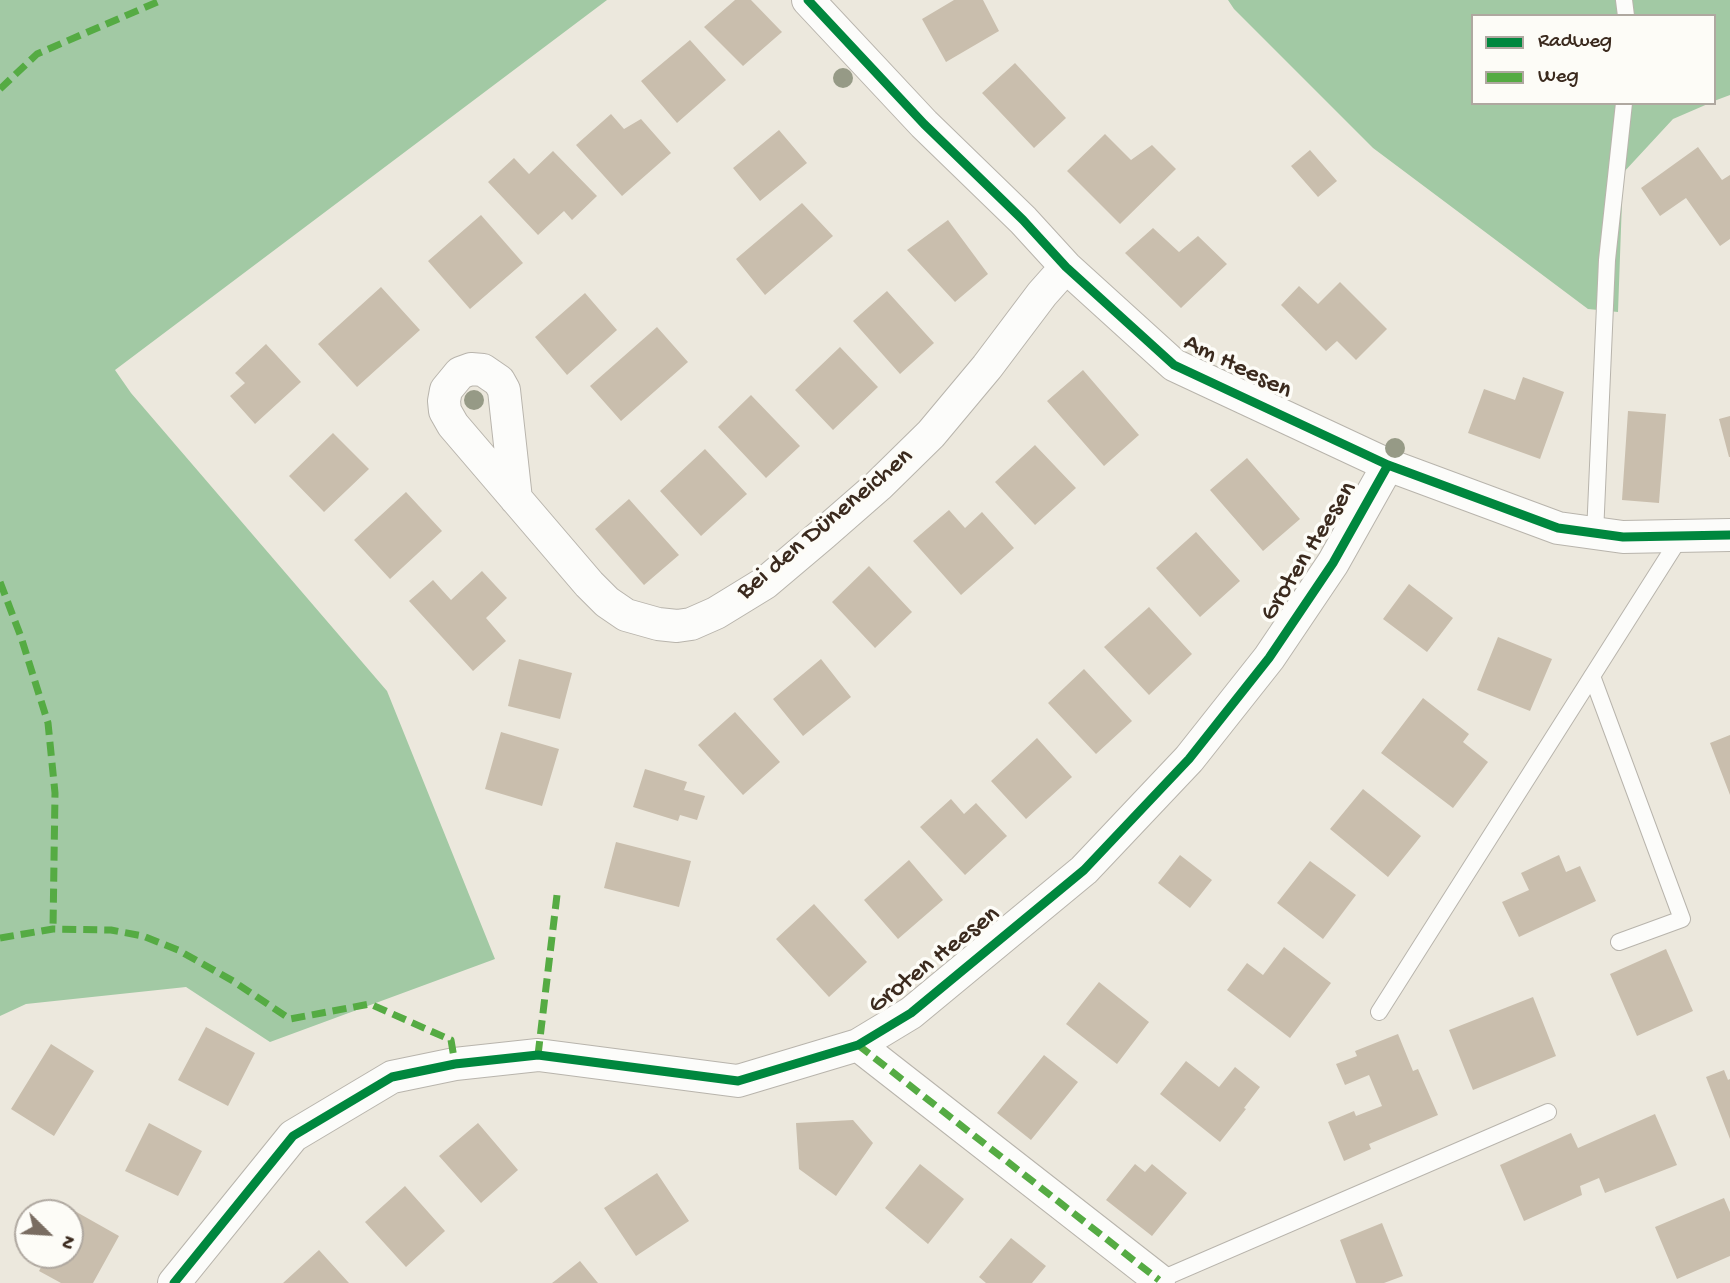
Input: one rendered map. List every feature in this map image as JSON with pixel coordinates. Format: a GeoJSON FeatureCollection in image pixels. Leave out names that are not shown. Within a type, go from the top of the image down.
{"type":"FeatureCollection","features":[{"type":"Feature","properties":{"kind":"street","name":"Am Heesen"},"geometry":{"type":"LineString","coordinates":[[808,0],[923,124],[1023,220],[1066,267],[1174,365],[1388,465],[1558,528],[1595,534],[1730,535]]}},
{"type":"Feature","properties":{"kind":"street","name":"Bei den Düneneichen"},"geometry":{"type":"LineString","coordinates":[[516,499],[607,603],[626,615],[642,620],[677,626],[691,624],[737,602],[765,583],[878,486],[931,434],[1066,267]]}},
{"type":"Feature","properties":{"kind":"street","name":"Groten Heesen"},"geometry":{"type":"LineString","coordinates":[[174,1283],[293,1136],[393,1077],[455,1064],[538,1055],[738,1081],[858,1045],[911,1013],[1084,870],[1189,759],[1269,658],[1334,563],[1388,465]]}},
{"type":"Feature","properties":{"kind":"street","name":"Groten Heesen"},"geometry":{"type":"LineString","coordinates":[[858,1045],[1159,1280]]}},
{"type":"Feature","properties":{"kind":"lane"},"geometry":{"type":"LineString","coordinates":[[1595,534],[1607,260],[1624,105]]}},
{"type":"Feature","properties":{"kind":"lane"},"geometry":{"type":"LineString","coordinates":[[1378,1012],[1681,536]]}},
{"type":"Feature","properties":{"kind":"lane"},"geometry":{"type":"LineString","coordinates":[[1592,676],[1682,919],[1619,942]]}},
{"type":"Feature","properties":{"kind":"lane"},"geometry":{"type":"LineString","coordinates":[[1159,1280],[1548,1112]]}},
{"type":"Feature","properties":{"kind":"green space"},"geometry":{"type":"Polygon","coordinates":[[[0,0],[607,0],[115,370],[131,393],[387,691],[495,959],[270,1042],[186,987],[26,1004],[0,1016],[0,0]]]}},
{"type":"Feature","properties":{"kind":"green space"},"geometry":{"type":"Polygon","coordinates":[[[1228,0],[1730,0],[1730,95],[1716,100],[1716,14],[1471,14],[1471,105],[1705,105],[1673,119],[1623,173],[1618,312],[1588,309],[1373,148],[1228,0]]]}},
{"type":"Feature","properties":{"kind":"building"},"geometry":{"type":"Polygon","coordinates":[[[735,0],[751,0],[782,32],[743,66],[704,27],[735,0]]]}},
{"type":"Feature","properties":{"kind":"building"},"geometry":{"type":"Polygon","coordinates":[[[954,0],[983,0],[999,31],[946,62],[922,19],[954,0]]]}},
{"type":"Feature","properties":{"kind":"building"},"geometry":{"type":"Polygon","coordinates":[[[690,40],[726,80],[677,123],[641,81],[690,40]]]}},
{"type":"Feature","properties":{"kind":"building"},"geometry":{"type":"Polygon","coordinates":[[[1015,63],[1066,118],[1034,148],[982,93],[1015,63]]]}},
{"type":"Feature","properties":{"kind":"building"},"geometry":{"type":"Polygon","coordinates":[[[611,114],[624,129],[641,119],[671,153],[622,196],[576,145],[611,114]]]}},
{"type":"Feature","properties":{"kind":"building"},"geometry":{"type":"Polygon","coordinates":[[[779,130],[807,163],[760,201],[733,168],[779,130]]]}},
{"type":"Feature","properties":{"kind":"building"},"geometry":{"type":"Polygon","coordinates":[[[1105,134],[1131,160],[1152,145],[1176,169],[1120,224],[1067,171],[1105,134]]]}},
{"type":"Feature","properties":{"kind":"building"},"geometry":{"type":"Polygon","coordinates":[[[1698,147],[1722,180],[1730,175],[1730,239],[1720,246],[1686,198],[1660,216],[1641,188],[1698,147]]]}},
{"type":"Feature","properties":{"kind":"building"},"geometry":{"type":"Polygon","coordinates":[[[1310,150],[1337,181],[1318,197],[1291,166],[1310,150]]]}},
{"type":"Feature","properties":{"kind":"building"},"geometry":{"type":"Polygon","coordinates":[[[553,151],[597,196],[572,220],[564,211],[538,235],[488,182],[514,158],[529,174],[553,151]]]}},
{"type":"Feature","properties":{"kind":"building"},"geometry":{"type":"Polygon","coordinates":[[[802,203],[833,236],[765,295],[736,259],[802,203]]]}},
{"type":"Feature","properties":{"kind":"building"},"geometry":{"type":"Polygon","coordinates":[[[481,215],[523,263],[470,309],[428,261],[481,215]]]}},
{"type":"Feature","properties":{"kind":"building"},"geometry":{"type":"Polygon","coordinates":[[[948,220],[988,274],[955,302],[907,250],[948,220]]]}},
{"type":"Feature","properties":{"kind":"building"},"geometry":{"type":"Polygon","coordinates":[[[1153,228],[1179,252],[1198,236],[1227,264],[1181,308],[1125,253],[1153,228]]]}},
{"type":"Feature","properties":{"kind":"building"},"geometry":{"type":"Polygon","coordinates":[[[1340,282],[1387,329],[1356,360],[1337,341],[1326,351],[1281,305],[1299,286],[1318,304],[1340,282]]]}},
{"type":"Feature","properties":{"kind":"building"},"geometry":{"type":"Polygon","coordinates":[[[381,287],[420,330],[357,387],[318,344],[381,287]]]}},
{"type":"Feature","properties":{"kind":"building"},"geometry":{"type":"Polygon","coordinates":[[[887,291],[934,343],[900,374],[853,321],[887,291]]]}},
{"type":"Feature","properties":{"kind":"building"},"geometry":{"type":"Polygon","coordinates":[[[585,293],[617,330],[567,375],[535,337],[585,293]]]}},
{"type":"Feature","properties":{"kind":"building"},"geometry":{"type":"Polygon","coordinates":[[[657,327],[688,362],[621,421],[590,386],[657,327]]]}},
{"type":"Feature","properties":{"kind":"building"},"geometry":{"type":"Polygon","coordinates":[[[266,344],[301,382],[255,424],[230,396],[245,383],[235,373],[266,344]]]}},
{"type":"Feature","properties":{"kind":"building"},"geometry":{"type":"Polygon","coordinates":[[[840,347],[878,387],[833,430],[795,390],[840,347]]]}},
{"type":"Feature","properties":{"kind":"building"},"geometry":{"type":"Polygon","coordinates":[[[1083,370],[1139,435],[1104,466],[1047,401],[1083,370]]]}},
{"type":"Feature","properties":{"kind":"building"},"geometry":{"type":"Polygon","coordinates":[[[1523,377],[1564,392],[1540,459],[1468,433],[1484,389],[1515,400],[1523,377]]]}},
{"type":"Feature","properties":{"kind":"building"},"geometry":{"type":"Polygon","coordinates":[[[751,395],[800,446],[766,478],[718,427],[751,395]]]}},
{"type":"Feature","properties":{"kind":"building"},"geometry":{"type":"Polygon","coordinates":[[[1628,411],[1666,414],[1659,503],[1622,500],[1628,411]]]}},
{"type":"Feature","properties":{"kind":"building"},"geometry":{"type":"Polygon","coordinates":[[[1730,416],[1730,457],[1729,457],[1719,419],[1730,416]]]}},
{"type":"Feature","properties":{"kind":"building"},"geometry":{"type":"Polygon","coordinates":[[[333,433],[369,469],[324,512],[289,476],[333,433]]]}},
{"type":"Feature","properties":{"kind":"building"},"geometry":{"type":"Polygon","coordinates":[[[1035,445],[1076,488],[1035,525],[995,482],[1035,445]]]}},
{"type":"Feature","properties":{"kind":"building"},"geometry":{"type":"Polygon","coordinates":[[[705,449],[747,494],[701,536],[660,491],[705,449]]]}},
{"type":"Feature","properties":{"kind":"building"},"geometry":{"type":"Polygon","coordinates":[[[1247,458],[1300,519],[1263,551],[1210,490],[1247,458]]]}},
{"type":"Feature","properties":{"kind":"building"},"geometry":{"type":"Polygon","coordinates":[[[406,492],[442,531],[390,579],[354,540],[406,492]]]}},
{"type":"Feature","properties":{"kind":"building"},"geometry":{"type":"Polygon","coordinates":[[[629,499],[679,555],[644,585],[595,529],[629,499]]]}},
{"type":"Feature","properties":{"kind":"building"},"geometry":{"type":"Polygon","coordinates":[[[949,510],[965,528],[982,512],[1014,548],[961,595],[913,541],[949,510]]]}},
{"type":"Feature","properties":{"kind":"building"},"geometry":{"type":"Polygon","coordinates":[[[1196,532],[1240,581],[1200,617],[1156,568],[1196,532]]]}},
{"type":"Feature","properties":{"kind":"building"},"geometry":{"type":"Polygon","coordinates":[[[869,566],[912,612],[875,648],[832,602],[869,566]]]}},
{"type":"Feature","properties":{"kind":"building"},"geometry":{"type":"Polygon","coordinates":[[[482,571],[507,598],[486,618],[506,641],[473,671],[409,601],[433,580],[451,600],[482,571]]]}},
{"type":"Feature","properties":{"kind":"building"},"geometry":{"type":"Polygon","coordinates":[[[1409,584],[1453,618],[1427,652],[1383,619],[1409,584]]]}},
{"type":"Feature","properties":{"kind":"building"},"geometry":{"type":"Polygon","coordinates":[[[1149,607],[1192,654],[1149,695],[1104,647],[1149,607]]]}},
{"type":"Feature","properties":{"kind":"building"},"geometry":{"type":"Polygon","coordinates":[[[1498,637],[1552,659],[1530,711],[1477,690],[1498,637]]]}},
{"type":"Feature","properties":{"kind":"building"},"geometry":{"type":"Polygon","coordinates":[[[519,659],[572,673],[560,719],[508,706],[519,659]]]}},
{"type":"Feature","properties":{"kind":"building"},"geometry":{"type":"Polygon","coordinates":[[[821,659],[851,697],[803,736],[773,699],[821,659]]]}},
{"type":"Feature","properties":{"kind":"building"},"geometry":{"type":"Polygon","coordinates":[[[1084,669],[1132,721],[1096,754],[1048,703],[1084,669]]]}},
{"type":"Feature","properties":{"kind":"building"},"geometry":{"type":"Polygon","coordinates":[[[1423,698],[1469,734],[1463,742],[1488,762],[1453,808],[1381,753],[1423,698]]]}},
{"type":"Feature","properties":{"kind":"building"},"geometry":{"type":"Polygon","coordinates":[[[735,712],[780,762],[743,795],[698,745],[735,712]]]}},
{"type":"Feature","properties":{"kind":"building"},"geometry":{"type":"Polygon","coordinates":[[[501,732],[559,749],[542,806],[485,789],[501,732]]]}},
{"type":"Feature","properties":{"kind":"building"},"geometry":{"type":"Polygon","coordinates":[[[1730,735],[1730,795],[1710,743],[1730,735]]]}},
{"type":"Feature","properties":{"kind":"building"},"geometry":{"type":"Polygon","coordinates":[[[1037,738],[1072,777],[1026,819],[991,781],[1037,738]]]}},
{"type":"Feature","properties":{"kind":"building"},"geometry":{"type":"Polygon","coordinates":[[[645,769],[687,782],[684,790],[705,796],[697,820],[680,815],[678,821],[633,807],[645,769]]]}},
{"type":"Feature","properties":{"kind":"building"},"geometry":{"type":"Polygon","coordinates":[[[1363,789],[1421,836],[1388,877],[1330,829],[1363,789]]]}},
{"type":"Feature","properties":{"kind":"building"},"geometry":{"type":"Polygon","coordinates":[[[951,799],[964,814],[976,803],[1007,836],[965,875],[920,827],[951,799]]]}},
{"type":"Feature","properties":{"kind":"building"},"geometry":{"type":"Polygon","coordinates":[[[616,842],[691,861],[679,907],[604,888],[616,842]]]}},
{"type":"Feature","properties":{"kind":"building"},"geometry":{"type":"Polygon","coordinates":[[[1180,855],[1212,880],[1190,908],[1158,883],[1180,855]]]}},
{"type":"Feature","properties":{"kind":"building"},"geometry":{"type":"Polygon","coordinates":[[[1559,855],[1566,872],[1580,866],[1596,901],[1519,937],[1502,902],[1529,890],[1521,873],[1559,855]]]}},
{"type":"Feature","properties":{"kind":"building"},"geometry":{"type":"Polygon","coordinates":[[[909,860],[943,900],[898,939],[864,900],[909,860]]]}},
{"type":"Feature","properties":{"kind":"building"},"geometry":{"type":"Polygon","coordinates":[[[1310,861],[1356,895],[1323,939],[1277,903],[1310,861]]]}},
{"type":"Feature","properties":{"kind":"building"},"geometry":{"type":"Polygon","coordinates":[[[814,904],[867,962],[829,997],[776,939],[814,904]]]}},
{"type":"Feature","properties":{"kind":"building"},"geometry":{"type":"Polygon","coordinates":[[[1284,947],[1331,983],[1290,1038],[1227,990],[1247,963],[1263,975],[1284,947]]]}},
{"type":"Feature","properties":{"kind":"building"},"geometry":{"type":"Polygon","coordinates":[[[1666,949],[1693,1011],[1637,1036],[1610,974],[1666,949]]]}},
{"type":"Feature","properties":{"kind":"building"},"geometry":{"type":"Polygon","coordinates":[[[1099,982],[1149,1022],[1117,1064],[1066,1024],[1099,982]]]}},
{"type":"Feature","properties":{"kind":"building"},"geometry":{"type":"Polygon","coordinates":[[[1533,997],[1556,1056],[1473,1090],[1449,1030],[1533,997]]]}},
{"type":"Feature","properties":{"kind":"building"},"geometry":{"type":"Polygon","coordinates":[[[206,1027],[255,1053],[228,1106],[178,1080],[206,1027]]]}},
{"type":"Feature","properties":{"kind":"building"},"geometry":{"type":"Polygon","coordinates":[[[1398,1034],[1413,1071],[1418,1069],[1438,1115],[1369,1144],[1371,1149],[1344,1161],[1328,1122],[1354,1111],[1356,1116],[1382,1106],[1369,1075],[1345,1085],[1336,1064],[1357,1056],[1355,1051],[1398,1034]]]}},
{"type":"Feature","properties":{"kind":"building"},"geometry":{"type":"Polygon","coordinates":[[[51,1044],[94,1071],[54,1136],[11,1109],[51,1044]]]}},
{"type":"Feature","properties":{"kind":"building"},"geometry":{"type":"Polygon","coordinates":[[[1044,1055],[1078,1082],[1031,1140],[997,1113],[1044,1055]]]}},
{"type":"Feature","properties":{"kind":"building"},"geometry":{"type":"Polygon","coordinates":[[[1186,1061],[1219,1087],[1235,1067],[1260,1087],[1220,1142],[1160,1094],[1186,1061]]]}},
{"type":"Feature","properties":{"kind":"building"},"geometry":{"type":"Polygon","coordinates":[[[1724,1070],[1728,1080],[1730,1079],[1730,1139],[1706,1077],[1724,1070]]]}},
{"type":"Feature","properties":{"kind":"building"},"geometry":{"type":"Polygon","coordinates":[[[1655,1114],[1677,1165],[1605,1193],[1599,1178],[1580,1186],[1582,1195],[1524,1221],[1500,1165],[1571,1133],[1578,1148],[1655,1114]]]}},
{"type":"Feature","properties":{"kind":"building"},"geometry":{"type":"Polygon","coordinates":[[[853,1120],[873,1143],[836,1196],[799,1169],[796,1123],[853,1120]]]}},
{"type":"Feature","properties":{"kind":"building"},"geometry":{"type":"Polygon","coordinates":[[[149,1123],[202,1151],[178,1196],[125,1171],[149,1123]]]}},
{"type":"Feature","properties":{"kind":"building"},"geometry":{"type":"Polygon","coordinates":[[[478,1123],[518,1170],[481,1203],[439,1156],[478,1123]]]}},
{"type":"Feature","properties":{"kind":"building"},"geometry":{"type":"Polygon","coordinates":[[[920,1164],[964,1199],[928,1244],[885,1208],[920,1164]]]}},
{"type":"Feature","properties":{"kind":"building"},"geometry":{"type":"Polygon","coordinates":[[[1135,1164],[1145,1172],[1152,1164],[1187,1193],[1152,1236],[1106,1200],[1135,1164]]]}},
{"type":"Feature","properties":{"kind":"building"},"geometry":{"type":"Polygon","coordinates":[[[657,1173],[689,1221],[636,1256],[604,1208],[657,1173]]]}},
{"type":"Feature","properties":{"kind":"building"},"geometry":{"type":"Polygon","coordinates":[[[405,1186],[445,1231],[406,1267],[365,1222],[405,1186]]]}},
{"type":"Feature","properties":{"kind":"building"},"geometry":{"type":"Polygon","coordinates":[[[1724,1198],[1730,1212],[1730,1256],[1677,1279],[1655,1227],[1724,1198]]]}},
{"type":"Feature","properties":{"kind":"building"},"geometry":{"type":"Polygon","coordinates":[[[84,1216],[119,1236],[93,1283],[61,1283],[39,1271],[84,1269],[84,1216]]]}},
{"type":"Feature","properties":{"kind":"building"},"geometry":{"type":"Polygon","coordinates":[[[1382,1223],[1403,1276],[1384,1283],[1356,1283],[1340,1240],[1382,1223]]]}},
{"type":"Feature","properties":{"kind":"building"},"geometry":{"type":"Polygon","coordinates":[[[1011,1238],[1046,1266],[1032,1283],[986,1283],[979,1277],[1011,1238]]]}},
{"type":"Feature","properties":{"kind":"building"},"geometry":{"type":"Polygon","coordinates":[[[319,1250],[349,1283],[283,1283],[319,1250]]]}},
{"type":"Feature","properties":{"kind":"building"},"geometry":{"type":"Polygon","coordinates":[[[580,1261],[598,1283],[552,1283],[556,1280],[580,1261]]]}},
{"type":"Feature","properties":{"kind":"marked path"},"geometry":{"type":"LineString","coordinates":[[0,89],[37,54],[162,0]]}},
{"type":"Feature","properties":{"kind":"marked path"},"geometry":{"type":"LineString","coordinates":[[0,582],[21,637],[48,723],[55,793],[53,929]]}},
{"type":"Feature","properties":{"kind":"marked path"},"geometry":{"type":"LineString","coordinates":[[538,1055],[557,895]]}},
{"type":"Feature","properties":{"kind":"marked path"},"geometry":{"type":"LineString","coordinates":[[0,938],[53,929],[111,930],[143,936],[178,950],[233,981],[290,1019],[370,1004],[451,1040],[455,1064]]}},
{"type":"Feature","properties":{"kind":"marked path"},"geometry":{"type":"LineString","coordinates":[[858,1045],[1159,1280]]}},
{"type":"Feature","properties":{"kind":"cycle path"},"geometry":{"type":"LineString","coordinates":[[808,0],[924,124],[1023,220],[1066,267],[1174,365],[1388,465],[1558,528],[1623,537],[1730,535]]}},
{"type":"Feature","properties":{"kind":"cycle path"},"geometry":{"type":"LineString","coordinates":[[174,1283],[293,1136],[392,1077],[455,1064],[538,1055],[738,1081],[858,1045],[911,1013],[1084,870],[1189,759],[1269,658],[1333,563],[1388,465]]}}]}
